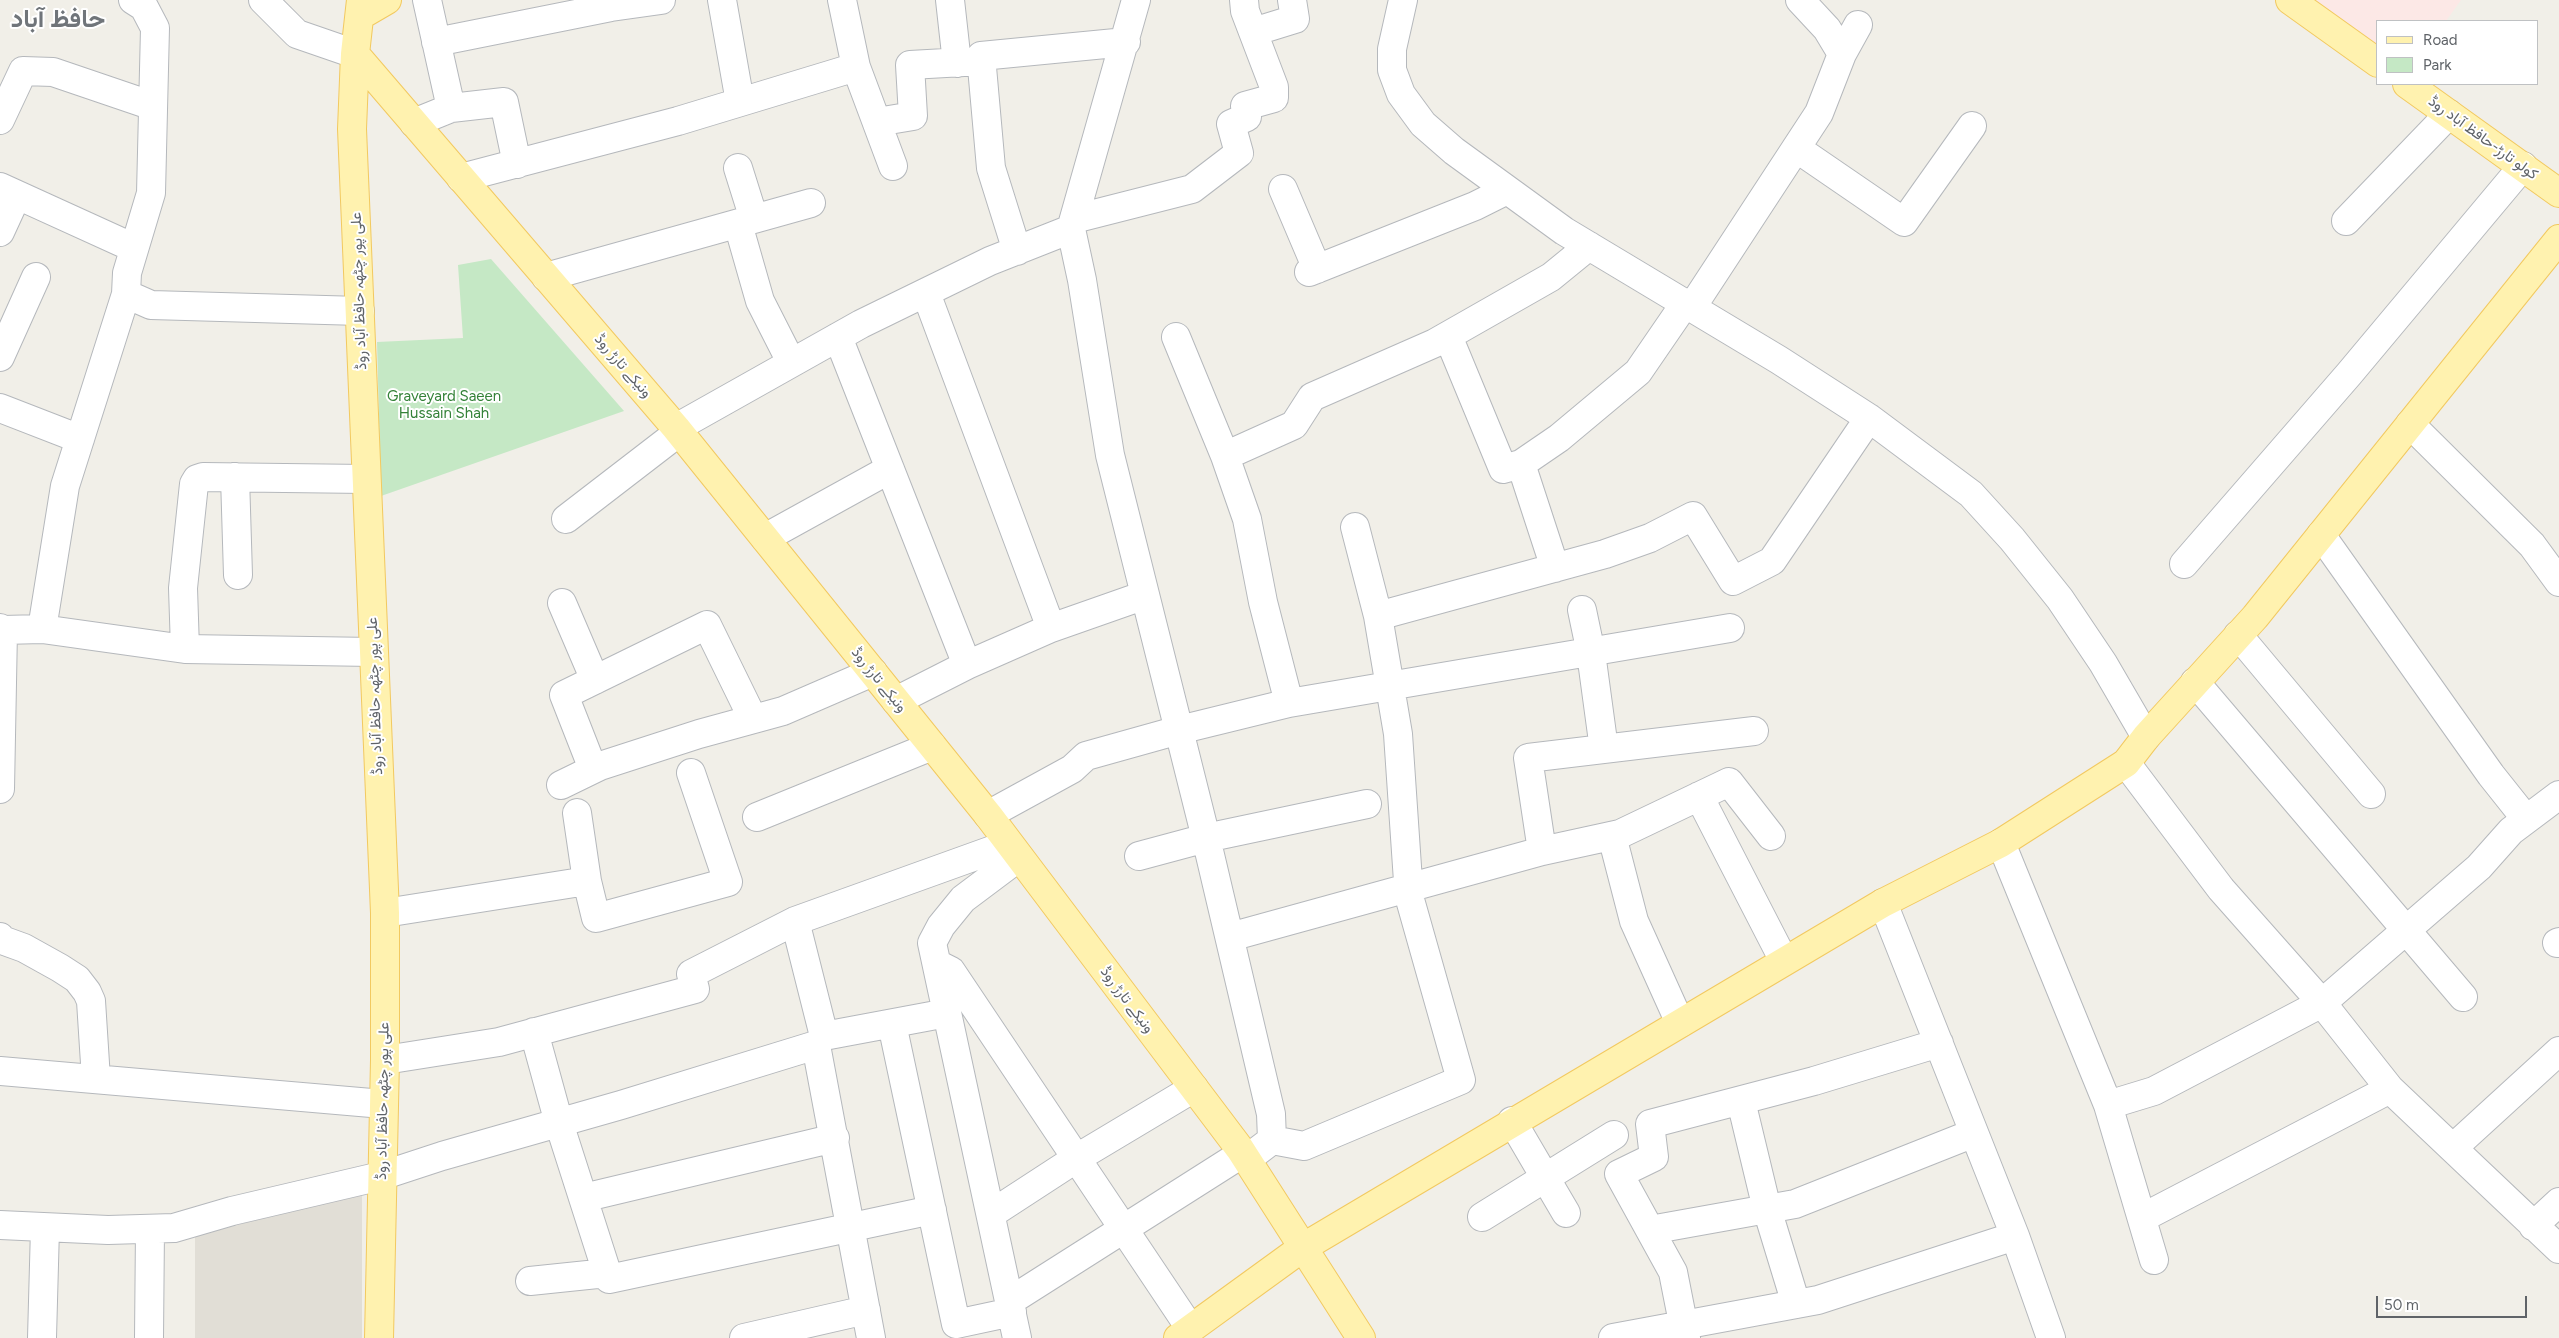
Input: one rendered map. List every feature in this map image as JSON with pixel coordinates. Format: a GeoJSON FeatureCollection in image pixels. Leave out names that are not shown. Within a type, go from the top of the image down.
{"type":"FeatureCollection","features":[{"type":"Feature","properties":{"kind":"main road"},"geometry":{"type":"LineString","coordinates":[[364,5],[387,0]]}},
{"type":"Feature","properties":{"kind":"main road"},"geometry":{"type":"LineString","coordinates":[[2290,0],[2376,62]]}},
{"type":"Feature","properties":{"kind":"main road","name":"علی پور چٹھہ حافظ آباد روڈ"},"geometry":{"type":"LineString","coordinates":[[364,5],[355,54],[352,129],[385,913],[385,1060],[379,1338]]}},
{"type":"Feature","properties":{"kind":"main road","name":"ونیکے تارڑ روڈ"},"geometry":{"type":"LineString","coordinates":[[355,54],[678,430],[988,815],[1245,1156],[1361,1338]]}},
{"type":"Feature","properties":{"kind":"main road","name":"کولو تارڑ-حافظ آباد روڈ"},"geometry":{"type":"LineString","coordinates":[[2408,85],[2559,193]]}},
{"type":"Feature","properties":{"kind":"main road"},"geometry":{"type":"LineString","coordinates":[[1184,1333],[1302,1248],[1512,1121],[1883,902],[2001,843],[2126,763],[2146,737],[2238,635],[2321,535],[2559,239]]}},
{"type":"Feature","properties":{"kind":"street"},"geometry":{"type":"LineString","coordinates":[[42,629],[65,486],[126,294],[127,273],[151,193],[155,28],[144,7],[133,0]]}},
{"type":"Feature","properties":{"kind":"street"},"geometry":{"type":"LineString","coordinates":[[263,0],[297,34],[355,54]]}},
{"type":"Feature","properties":{"kind":"street"},"geometry":{"type":"LineString","coordinates":[[427,0],[451,108]]}},
{"type":"Feature","properties":{"kind":"street"},"geometry":{"type":"LineString","coordinates":[[436,42],[611,7],[661,0]]}},
{"type":"Feature","properties":{"kind":"street"},"geometry":{"type":"LineString","coordinates":[[722,0],[740,102]]}},
{"type":"Feature","properties":{"kind":"street"},"geometry":{"type":"LineString","coordinates":[[842,0],[856,67],[893,166]]}},
{"type":"Feature","properties":{"kind":"street"},"geometry":{"type":"LineString","coordinates":[[950,0],[969,62],[990,168],[1017,251]]}},
{"type":"Feature","properties":{"kind":"street"},"geometry":{"type":"LineString","coordinates":[[1136,0],[1126,42],[1072,224],[1110,454],[1230,937],[1271,1114],[1272,1140]]}},
{"type":"Feature","properties":{"kind":"street"},"geometry":{"type":"LineString","coordinates":[[566,519],[678,430],[791,362],[926,293],[1072,224],[1192,189],[1239,154],[1231,124],[1247,117],[1245,106],[1274,98],[1274,87],[1253,32],[1244,0]]}},
{"type":"Feature","properties":{"kind":"street"},"geometry":{"type":"LineString","coordinates":[[1253,32],[1295,19],[1292,0]]}},
{"type":"Feature","properties":{"kind":"street"},"geometry":{"type":"LineString","coordinates":[[1403,0],[1392,49],[1392,70],[1401,94],[1423,124],[1454,150],[1564,231],[1689,304],[1869,418],[1972,494],[2012,539],[2060,599],[2103,663],[2146,737]]}},
{"type":"Feature","properties":{"kind":"street"},"geometry":{"type":"LineString","coordinates":[[1800,0],[1827,29],[1842,54]]}},
{"type":"Feature","properties":{"kind":"street"},"geometry":{"type":"LineString","coordinates":[[1448,336],[1503,469],[1521,464],[1559,438],[1638,372],[1689,304],[1819,113],[1842,54],[1858,25]]}},
{"type":"Feature","properties":{"kind":"street"},"geometry":{"type":"LineString","coordinates":[[877,122],[913,116],[910,65],[969,62],[981,56],[1126,42]]}},
{"type":"Feature","properties":{"kind":"street"},"geometry":{"type":"LineString","coordinates":[[462,178],[740,102],[856,67]]}},
{"type":"Feature","properties":{"kind":"street"},"geometry":{"type":"LineString","coordinates":[[0,120],[23,71],[53,72],[153,106]]}},
{"type":"Feature","properties":{"kind":"street"},"geometry":{"type":"LineString","coordinates":[[414,123],[451,108],[504,102],[517,164]]}},
{"type":"Feature","properties":{"kind":"street"},"geometry":{"type":"LineString","coordinates":[[2346,221],[2449,114]]}},
{"type":"Feature","properties":{"kind":"street"},"geometry":{"type":"LineString","coordinates":[[1796,148],[1904,222],[1972,126]]}},
{"type":"Feature","properties":{"kind":"street"},"geometry":{"type":"LineString","coordinates":[[2184,564],[2349,374],[2523,166]]}},
{"type":"Feature","properties":{"kind":"street"},"geometry":{"type":"LineString","coordinates":[[738,168],[760,301],[791,362]]}},
{"type":"Feature","properties":{"kind":"street"},"geometry":{"type":"LineString","coordinates":[[1283,189],[1313,271],[1474,206],[1507,190]]}},
{"type":"Feature","properties":{"kind":"street"},"geometry":{"type":"LineString","coordinates":[[0,232],[8,191],[134,248]]}},
{"type":"Feature","properties":{"kind":"street"},"geometry":{"type":"LineString","coordinates":[[546,277],[811,203]]}},
{"type":"Feature","properties":{"kind":"street"},"geometry":{"type":"LineString","coordinates":[[1225,456],[1294,425],[1312,397],[1448,336],[1551,277],[1589,246]]}},
{"type":"Feature","properties":{"kind":"street"},"geometry":{"type":"LineString","coordinates":[[0,357],[36,277]]}},
{"type":"Feature","properties":{"kind":"street"},"geometry":{"type":"LineString","coordinates":[[926,293],[1051,628]]}},
{"type":"Feature","properties":{"kind":"street"},"geometry":{"type":"LineString","coordinates":[[126,294],[151,304],[360,311]]}},
{"type":"Feature","properties":{"kind":"street"},"geometry":{"type":"LineString","coordinates":[[838,337],[967,665]]}},
{"type":"Feature","properties":{"kind":"street"},"geometry":{"type":"LineString","coordinates":[[1176,337],[1225,456],[1247,519],[1264,602],[1289,703]]}},
{"type":"Feature","properties":{"kind":"street"},"geometry":{"type":"LineString","coordinates":[[0,408],[80,440]]}},
{"type":"Feature","properties":{"kind":"street"},"geometry":{"type":"LineString","coordinates":[[1378,616],[1605,554],[1650,538],[1693,516],[1733,581],[1772,561],[1869,418]]}},
{"type":"Feature","properties":{"kind":"street"},"geometry":{"type":"LineString","coordinates":[[2410,424],[2532,545],[2559,582]]}},
{"type":"Feature","properties":{"kind":"street"},"geometry":{"type":"LineString","coordinates":[[1521,464],[1555,568]]}},
{"type":"Feature","properties":{"kind":"street"},"geometry":{"type":"LineString","coordinates":[[765,538],[890,469]]}},
{"type":"Feature","properties":{"kind":"street"},"geometry":{"type":"LineString","coordinates":[[185,649],[183,588],[194,484],[197,479],[203,477],[366,478]]}},
{"type":"Feature","properties":{"kind":"street"},"geometry":{"type":"LineString","coordinates":[[234,477],[238,575]]}},
{"type":"Feature","properties":{"kind":"street"},"geometry":{"type":"LineString","coordinates":[[892,1024],[956,1324],[1013,1317],[1124,1230],[1272,1140],[1304,1146],[1461,1080],[1409,887],[1398,734],[1378,616],[1354,527]]}},
{"type":"Feature","properties":{"kind":"street"},"geometry":{"type":"LineString","coordinates":[[2321,535],[2491,775],[2526,819]]}},
{"type":"Feature","properties":{"kind":"street"},"geometry":{"type":"LineString","coordinates":[[896,701],[967,665],[1051,628],[1145,595]]}},
{"type":"Feature","properties":{"kind":"street"},"geometry":{"type":"LineString","coordinates":[[562,603],[595,680]]}},
{"type":"Feature","properties":{"kind":"street"},"geometry":{"type":"LineString","coordinates":[[1582,610],[1591,653],[1604,749]]}},
{"type":"Feature","properties":{"kind":"street"},"geometry":{"type":"LineString","coordinates":[[593,769],[564,695],[706,625],[753,719]]}},
{"type":"Feature","properties":{"kind":"street"},"geometry":{"type":"LineString","coordinates":[[988,815],[1072,769],[1086,756],[1179,730],[1289,703],[1730,628]]}},
{"type":"Feature","properties":{"kind":"street"},"geometry":{"type":"LineString","coordinates":[[0,789],[2,629],[42,629],[185,649],[373,652]]}},
{"type":"Feature","properties":{"kind":"street"},"geometry":{"type":"LineString","coordinates":[[2238,635],[2371,794]]}},
{"type":"Feature","properties":{"kind":"street"},"geometry":{"type":"LineString","coordinates":[[561,785],[593,769],[699,734],[783,711],[873,672]]}},
{"type":"Feature","properties":{"kind":"street"},"geometry":{"type":"LineString","coordinates":[[2195,682],[2463,997]]}},
{"type":"Feature","properties":{"kind":"street"},"geometry":{"type":"LineString","coordinates":[[1542,851],[1528,758],[1754,731]]}},
{"type":"Feature","properties":{"kind":"street"},"geometry":{"type":"LineString","coordinates":[[757,817],[932,746]]}},
{"type":"Feature","properties":{"kind":"street"},"geometry":{"type":"LineString","coordinates":[[2126,763],[2221,889],[2322,1003],[2390,1089],[2454,1148],[2533,1226],[2559,1248]]}},
{"type":"Feature","properties":{"kind":"street"},"geometry":{"type":"LineString","coordinates":[[577,813],[587,881],[596,918],[728,882],[690,773]]}},
{"type":"Feature","properties":{"kind":"street"},"geometry":{"type":"LineString","coordinates":[[1230,937],[1542,851],[1612,836],[1729,782],[1771,836]]}},
{"type":"Feature","properties":{"kind":"street"},"geometry":{"type":"LineString","coordinates":[[2108,1105],[2154,1092],[2322,1003],[2479,867],[2511,831],[2559,794]]}},
{"type":"Feature","properties":{"kind":"street"},"geometry":{"type":"LineString","coordinates":[[1699,796],[1784,961]]}},
{"type":"Feature","properties":{"kind":"street"},"geometry":{"type":"LineString","coordinates":[[1139,856],[1206,838],[1367,804]]}},
{"type":"Feature","properties":{"kind":"street"},"geometry":{"type":"LineString","coordinates":[[1612,836],[1634,921],[1680,1023]]}},
{"type":"Feature","properties":{"kind":"street"},"geometry":{"type":"LineString","coordinates":[[2001,843],[2108,1105],[2154,1260]]}},
{"type":"Feature","properties":{"kind":"street"},"geometry":{"type":"LineString","coordinates":[[385,1060],[499,1042],[694,989],[691,974],[795,921],[1014,850]]}},
{"type":"Feature","properties":{"kind":"street"},"geometry":{"type":"LineString","coordinates":[[1013,1317],[932,943],[941,926],[963,899],[1014,850]]}},
{"type":"Feature","properties":{"kind":"street"},"geometry":{"type":"LineString","coordinates":[[385,913],[587,881]]}},
{"type":"Feature","properties":{"kind":"street"},"geometry":{"type":"LineString","coordinates":[[1883,902],[2015,1236],[2051,1338]]}},
{"type":"Feature","properties":{"kind":"street"},"geometry":{"type":"LineString","coordinates":[[795,921],[820,1041],[835,1138],[871,1338]]}},
{"type":"Feature","properties":{"kind":"street"},"geometry":{"type":"LineString","coordinates":[[0,937],[2,940],[24,948],[60,968],[77,979],[87,992],[91,1001],[96,1079]]}},
{"type":"Feature","properties":{"kind":"street"},"geometry":{"type":"LineString","coordinates":[[936,964],[951,971],[1077,1158],[1124,1230],[1184,1333]]}},
{"type":"Feature","properties":{"kind":"street"},"geometry":{"type":"LineString","coordinates":[[0,1225],[45,1228],[174,1228],[232,1211],[382,1176],[820,1041],[947,1013]]}},
{"type":"Feature","properties":{"kind":"street"},"geometry":{"type":"LineString","coordinates":[[534,1032],[559,1123],[608,1279],[932,1210]]}},
{"type":"Feature","properties":{"kind":"street"},"geometry":{"type":"LineString","coordinates":[[1685,1331],[1673,1272],[1619,1174],[1654,1157],[1650,1124],[1741,1101],[1938,1043]]}},
{"type":"Feature","properties":{"kind":"street"},"geometry":{"type":"LineString","coordinates":[[2454,1148],[2559,1051]]}},
{"type":"Feature","properties":{"kind":"street"},"geometry":{"type":"LineString","coordinates":[[0,1071],[383,1104]]}},
{"type":"Feature","properties":{"kind":"street"},"geometry":{"type":"LineString","coordinates":[[991,1214],[1077,1158],[1194,1088]]}},
{"type":"Feature","properties":{"kind":"street"},"geometry":{"type":"LineString","coordinates":[[2142,1218],[2390,1089]]}},
{"type":"Feature","properties":{"kind":"street"},"geometry":{"type":"LineString","coordinates":[[1741,1101],[1767,1209],[1796,1304]]}},
{"type":"Feature","properties":{"kind":"street"},"geometry":{"type":"LineString","coordinates":[[1512,1121],[1566,1213]]}},
{"type":"Feature","properties":{"kind":"street"},"geometry":{"type":"LineString","coordinates":[[1650,1230],[1794,1204],[1974,1133]]}},
{"type":"Feature","properties":{"kind":"street"},"geometry":{"type":"LineString","coordinates":[[1482,1217],[1614,1135]]}},
{"type":"Feature","properties":{"kind":"street"},"geometry":{"type":"LineString","coordinates":[[583,1198],[835,1138]]}},
{"type":"Feature","properties":{"kind":"street"},"geometry":{"type":"LineString","coordinates":[[2533,1226],[2559,1202]]}},
{"type":"Feature","properties":{"kind":"street"},"geometry":{"type":"LineString","coordinates":[[42,1338],[45,1228]]}},
{"type":"Feature","properties":{"kind":"street"},"geometry":{"type":"LineString","coordinates":[[149,1338],[150,1229]]}},
{"type":"Feature","properties":{"kind":"street"},"geometry":{"type":"LineString","coordinates":[[1613,1338],[1685,1331],[1818,1300],[2015,1236]]}},
{"type":"Feature","properties":{"kind":"street"},"geometry":{"type":"LineString","coordinates":[[530,1281],[606,1273]]}},
{"type":"Feature","properties":{"kind":"street"},"geometry":{"type":"LineString","coordinates":[[744,1338],[866,1310]]}},
{"type":"Feature","properties":{"kind":"shaded area"},"geometry":{"type":"Polygon","coordinates":[[[2308,0],[2461,0],[2447,20],[2376,20],[2376,51],[2308,0]]]}},
{"type":"Feature","properties":{"kind":"shaded area"},"geometry":{"type":"Polygon","coordinates":[[[362,1192],[362,1338],[195,1338],[195,1236],[362,1192]]]}},
{"type":"Feature","properties":{"kind":"green space","name":"Graveyard Saeen Hussain Shah"},"geometry":{"type":"Polygon","coordinates":[[[491,259],[624,411],[381,496],[377,342],[463,338],[458,265],[491,259]]]}},
{"type":"Feature","properties":{"kind":"district","name":"حافظ آباد"},"geometry":{"type":"Point","coordinates":[58,20]}}]}
